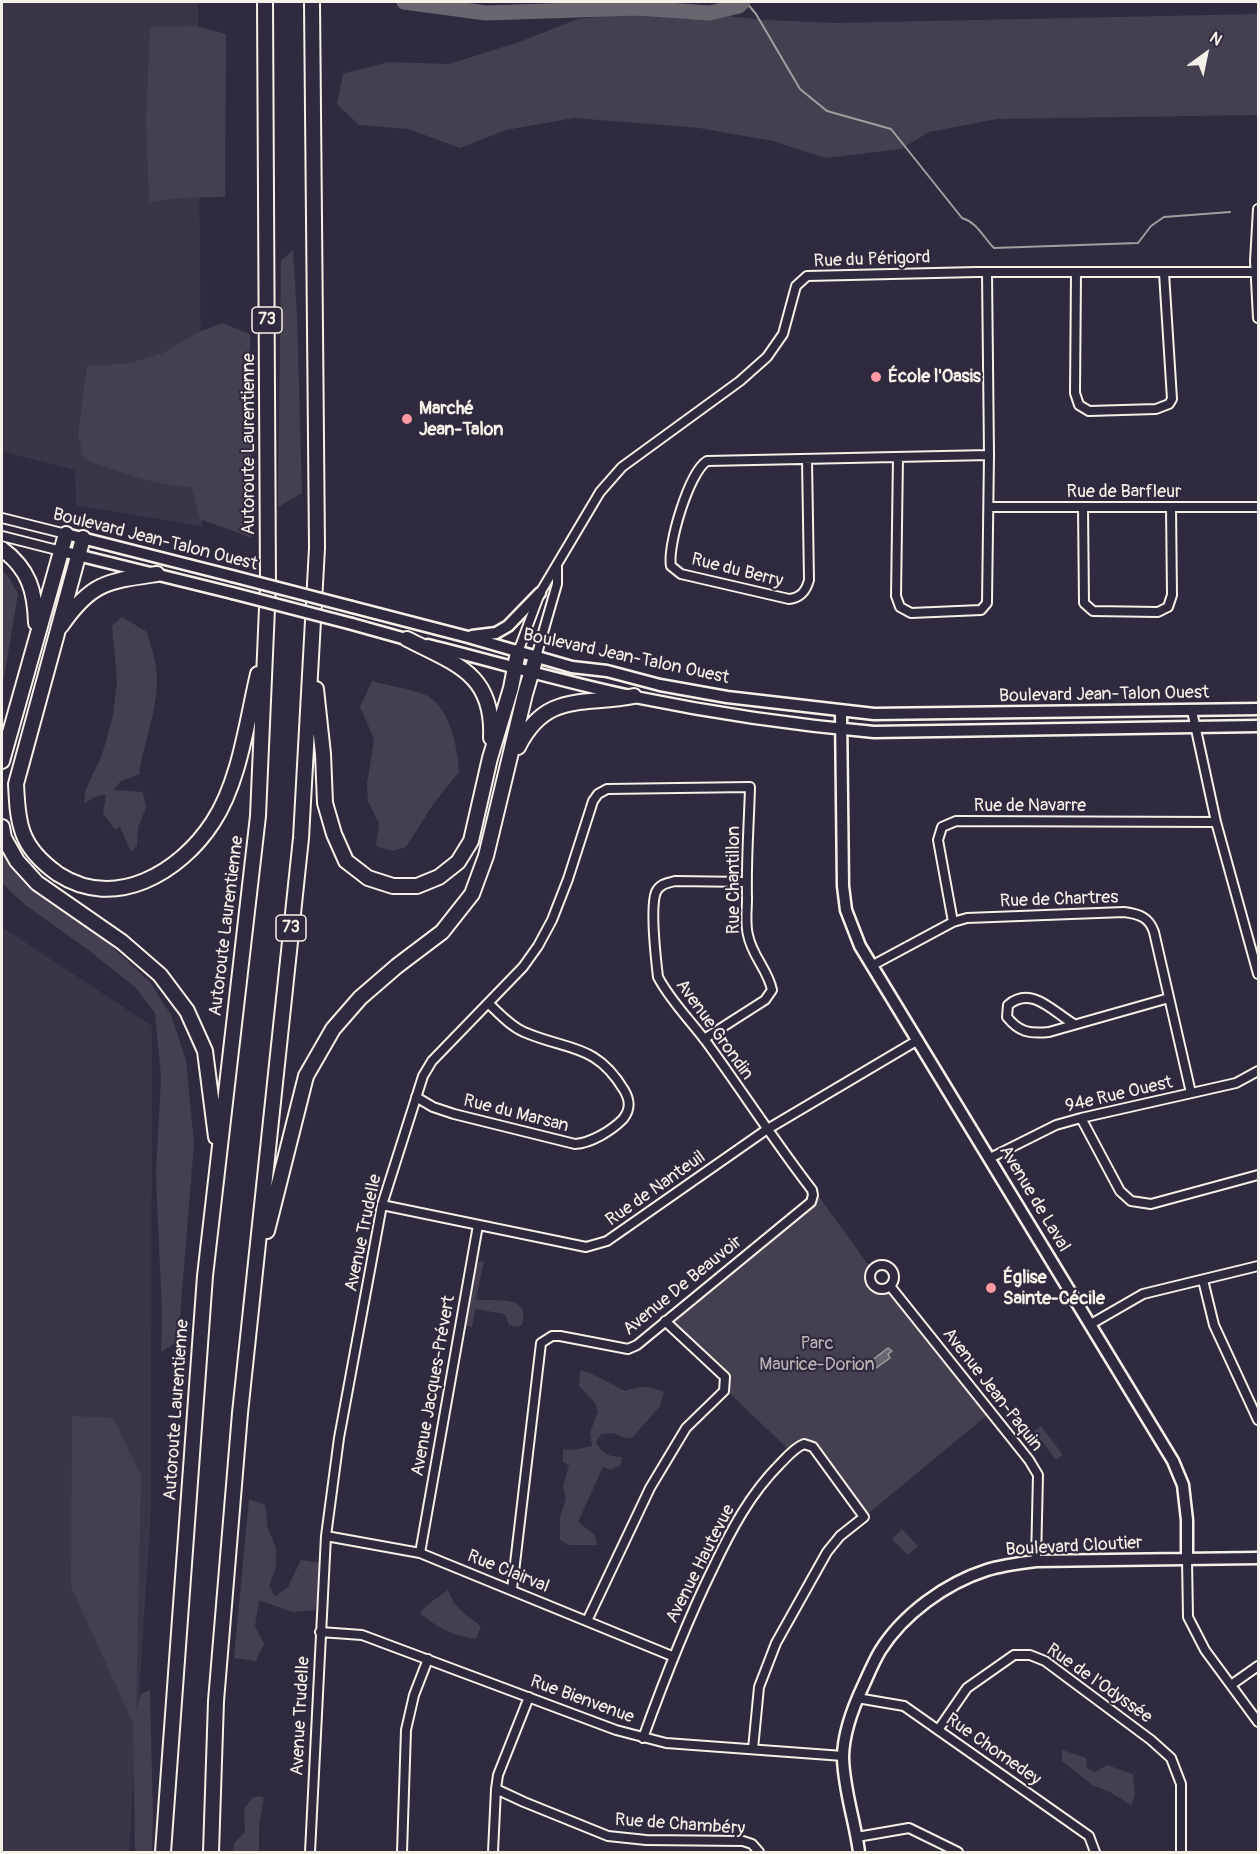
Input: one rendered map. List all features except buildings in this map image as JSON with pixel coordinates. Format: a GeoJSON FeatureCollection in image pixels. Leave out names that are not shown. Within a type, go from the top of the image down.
{"type":"FeatureCollection","features":[{"type":"Feature","properties":{"kind":"highway","name":"Autoroute Laurentienne"},"geometry":{"type":"LineString","coordinates":[[163,1852],[205,1276],[258,816],[268,573],[265,2]]}},
{"type":"Feature","properties":{"kind":"highway","name":"73"},"geometry":{"type":"LineString","coordinates":[[211,1852],[216,1701],[240,1413],[301,838],[317,548],[312,2]]}},
{"type":"Feature","properties":{"kind":"highway"},"geometry":{"type":"LineString","coordinates":[[2,761],[66,534]]}},
{"type":"Feature","properties":{"kind":"highway"},"geometry":{"type":"LineString","coordinates":[[83,538],[16,784],[17,808],[23,834],[35,854],[50,869],[68,880],[90,888],[122,889],[146,881],[169,868],[193,847],[213,822],[235,770],[266,639]]}},
{"type":"Feature","properties":{"kind":"highway"},"geometry":{"type":"LineString","coordinates":[[2,549],[14,558],[33,591],[36,634]]}},
{"type":"Feature","properties":{"kind":"highway"},"geometry":{"type":"LineString","coordinates":[[55,635],[72,610],[86,595],[101,585],[120,579],[157,574]]}},
{"type":"Feature","properties":{"kind":"highway"},"geometry":{"type":"LineString","coordinates":[[406,639],[455,663],[473,677],[484,691],[491,711],[490,758]]}},
{"type":"Feature","properties":{"kind":"highway"},"geometry":{"type":"LineString","coordinates":[[311,651],[323,754],[325,803],[334,834],[345,861],[368,878],[393,886],[417,886],[439,877],[458,862],[471,841],[490,758],[519,652]]}},
{"type":"Feature","properties":{"kind":"highway"},"geometry":{"type":"LineString","coordinates":[[255,1280],[306,1076],[333,1029],[360,998],[442,932],[472,894],[486,856],[536,657]]}},
{"type":"Feature","properties":{"kind":"highway"},"geometry":{"type":"LineString","coordinates":[[506,777],[527,729],[556,707],[591,699],[611,700],[634,696]]}},
{"type":"Feature","properties":{"kind":"highway"},"geometry":{"type":"LineString","coordinates":[[2,827],[4,838],[17,861],[37,883],[122,942],[160,975],[187,1011],[205,1051],[218,1160]]}},
{"type":"Feature","properties":{"kind":"street"},"geometry":{"type":"LineString","coordinates":[[1258,209],[1258,318]]}},
{"type":"Feature","properties":{"kind":"street"},"geometry":{"type":"LineString","coordinates":[[898,457],[896,596],[900,607],[904,612],[911,613],[976,611],[985,608],[987,603],[989,507],[987,272]]}},
{"type":"Feature","properties":{"kind":"street","name":"Rue du Périgord"},"geometry":{"type":"LineString","coordinates":[[519,652],[540,593],[600,492],[622,466],[740,381],[767,357],[783,333],[796,286],[807,276],[987,272],[1257,272]]}},
{"type":"Feature","properties":{"kind":"street"},"geometry":{"type":"LineString","coordinates":[[1076,272],[1075,393],[1079,405],[1089,411],[1156,409],[1170,404],[1172,399],[1164,273]]}},
{"type":"Feature","properties":{"kind":"street","name":"Rue du Berry"},"geometry":{"type":"LineString","coordinates":[[807,460],[809,580],[802,595],[796,599],[789,599],[681,574],[671,566],[670,553],[684,501],[701,464],[714,460],[989,455]]}},
{"type":"Feature","properties":{"kind":"street","name":"Rue de Barfleur"},"geometry":{"type":"LineString","coordinates":[[989,507],[1258,507]]}},
{"type":"Feature","properties":{"kind":"street"},"geometry":{"type":"LineString","coordinates":[[1083,507],[1084,603],[1093,611],[1158,612],[1168,608],[1172,595],[1171,507]]}},
{"type":"Feature","properties":{"kind":"street","name":"Boulevard Jean-Talon Ouest"},"geometry":{"type":"LineString","coordinates":[[2,518],[468,636],[572,667],[607,671],[727,697],[874,714],[1258,709]]}},
{"type":"Feature","properties":{"kind":"street","name":"Boulevard Jean-Talon Ouest"},"geometry":{"type":"LineString","coordinates":[[2,536],[531,671],[634,696],[728,713],[874,732],[1258,726]]}},
{"type":"Feature","properties":{"kind":"street","name":"Rue du Périgord"},"geometry":{"type":"LineString","coordinates":[[536,657],[557,584],[558,565]]}},
{"type":"Feature","properties":{"kind":"street"},"geometry":{"type":"LineString","coordinates":[[468,636],[496,633],[508,626],[540,593]]}},
{"type":"Feature","properties":{"kind":"street","name":"Avenue de Laval"},"geometry":{"type":"LineString","coordinates":[[841,711],[843,886],[846,910],[860,946],[1173,1461],[1183,1485],[1187,1520],[1188,1617],[1205,1650],[1258,1722]]}},
{"type":"Feature","properties":{"kind":"street"},"geometry":{"type":"LineString","coordinates":[[1192,711],[1216,822],[1258,975]]}},
{"type":"Feature","properties":{"kind":"street","name":"Rue Chantillon"},"geometry":{"type":"LineString","coordinates":[[704,1039],[765,1000],[772,990],[770,980],[750,947],[747,933],[746,882],[750,787]]}},
{"type":"Feature","properties":{"kind":"street","name":"Avenue Trudelle"},"geometry":{"type":"LineString","coordinates":[[310,1852],[326,1536],[339,1438],[382,1205],[423,1076],[432,1061],[523,967],[538,946],[552,920],[593,801],[598,794],[607,789],[618,788],[750,787]]}},
{"type":"Feature","properties":{"kind":"street","name":"Rue de Navarre"},"geometry":{"type":"LineString","coordinates":[[953,922],[939,840],[942,827],[948,823],[1216,822]]}},
{"type":"Feature","properties":{"kind":"street","name":"Avenue Grondin"},"geometry":{"type":"LineString","coordinates":[[746,882],[675,881],[665,883],[656,893],[654,902],[658,977],[663,987],[704,1039],[766,1130]]}},
{"type":"Feature","properties":{"kind":"street","name":"Rue de Chartres"},"geometry":{"type":"LineString","coordinates":[[873,965],[953,922],[967,918],[1136,914],[1151,922],[1191,1093]]}},
{"type":"Feature","properties":{"kind":"street"},"geometry":{"type":"LineString","coordinates":[[1074,1024],[1034,998],[1014,1000],[1008,1005],[1007,1017],[1014,1026],[1023,1032],[1033,1034],[1049,1032],[1169,998]]}},
{"type":"Feature","properties":{"kind":"street","name":"Rue du Marsan"},"geometry":{"type":"LineString","coordinates":[[416,1097],[433,1107],[454,1114],[574,1144],[592,1140],[624,1117],[630,1105],[628,1097],[608,1066],[580,1049],[523,1032],[488,1003]]}},
{"type":"Feature","properties":{"kind":"street","name":"Rue de Nanteuil"},"geometry":{"type":"LineString","coordinates":[[382,1205],[586,1247],[607,1242],[766,1130],[918,1040]]}},
{"type":"Feature","properties":{"kind":"street","name":"94e Rue Ouest"},"geometry":{"type":"LineString","coordinates":[[990,1158],[1056,1125],[1236,1083],[1258,1071]]}},
{"type":"Feature","properties":{"kind":"street"},"geometry":{"type":"LineString","coordinates":[[1081,1118],[1120,1191],[1131,1201],[1150,1204],[1258,1175]]}},
{"type":"Feature","properties":{"kind":"street","name":"Avenue De Beauvoir"},"geometry":{"type":"LineString","coordinates":[[512,1589],[541,1343],[552,1336],[560,1336],[628,1349],[638,1346],[665,1321],[812,1202],[812,1190],[766,1130]]}},
{"type":"Feature","properties":{"kind":"street","name":"Avenue Jacques-Prévert"},"geometry":{"type":"LineString","coordinates":[[420,1553],[478,1225]]}},
{"type":"Feature","properties":{"kind":"street"},"geometry":{"type":"LineString","coordinates":[[1090,1324],[1143,1294],[1258,1266]]}},
{"type":"Feature","properties":{"kind":"street"},"geometry":{"type":"LineString","coordinates":[[1203,1280],[1214,1325],[1258,1420]]}},
{"type":"Feature","properties":{"kind":"street","name":"Avenue Jean-Paquin"},"geometry":{"type":"LineString","coordinates":[[890,1286],[1029,1460],[1038,1475],[1036,1561]]}},
{"type":"Feature","properties":{"kind":"street"},"geometry":{"type":"LineString","coordinates":[[587,1622],[650,1488],[686,1428],[724,1392],[725,1377],[665,1321]]}},
{"type":"Feature","properties":{"kind":"street","name":"Avenue Hautevue"},"geometry":{"type":"LineString","coordinates":[[643,1738],[672,1656],[736,1521],[765,1479],[799,1446],[804,1444],[813,1447],[864,1517],[840,1536],[826,1552],[776,1643],[759,1687],[753,1749]]}},
{"type":"Feature","properties":{"kind":"street","name":"Rue Clairval"},"geometry":{"type":"LineString","coordinates":[[326,1536],[420,1553],[672,1656]]}},
{"type":"Feature","properties":{"kind":"street","name":"Boulevard Cloutier"},"geometry":{"type":"LineString","coordinates":[[859,1852],[847,1798],[843,1756],[851,1716],[857,1698],[880,1651],[904,1622],[930,1599],[961,1580],[988,1569],[1036,1561],[1258,1558]]}},
{"type":"Feature","properties":{"kind":"street","name":"Rue Bienvenue"},"geometry":{"type":"LineString","coordinates":[[320,1632],[362,1635],[643,1738],[666,1743],[843,1756]]}},
{"type":"Feature","properties":{"kind":"street","name":"Rue de l'Odyssée"},"geometry":{"type":"LineString","coordinates":[[938,1730],[967,1688],[1014,1655],[1030,1654],[1046,1661],[1151,1740],[1171,1758],[1181,1784],[1181,1852]]}},
{"type":"Feature","properties":{"kind":"street"},"geometry":{"type":"LineString","coordinates":[[402,1852],[406,1730],[414,1695],[428,1659]]}},
{"type":"Feature","properties":{"kind":"street"},"geometry":{"type":"LineString","coordinates":[[1231,1685],[1258,1666]]}},
{"type":"Feature","properties":{"kind":"street"},"geometry":{"type":"LineString","coordinates":[[493,1852],[498,1775],[529,1696]]}},
{"type":"Feature","properties":{"kind":"street","name":"Rue Chomedey"},"geometry":{"type":"LineString","coordinates":[[857,1698],[904,1706],[1089,1836],[1095,1852]]}},
{"type":"Feature","properties":{"kind":"street","name":"Rue de Chambéry"},"geometry":{"type":"LineString","coordinates":[[496,1789],[608,1836],[646,1840],[743,1841],[752,1844],[759,1852]]}},
{"type":"Feature","properties":{"kind":"street"},"geometry":{"type":"LineString","coordinates":[[857,1838],[909,1828],[958,1852]]}},
{"type":"Feature","properties":{"kind":"shaded area"},"geometry":{"type":"Polygon","coordinates":[[[2,2],[198,2],[202,526],[76,505],[75,470],[2,453],[2,2]]]}},
{"type":"Feature","properties":{"kind":"shaded area"},"geometry":{"type":"Polygon","coordinates":[[[2,927],[152,1026],[151,1509],[129,1852],[2,1852],[2,927]]]}},
{"type":"Feature","properties":{"kind":"shaded area"},"geometry":{"type":"Polygon","coordinates":[[[888,1348],[892,1351],[888,1354],[890,1358],[876,1368],[871,1361],[888,1348]]]}},
{"type":"Feature","properties":{"kind":"green space"},"geometry":{"type":"Polygon","coordinates":[[[666,10],[767,20],[835,23],[1258,14],[1258,115],[997,119],[929,132],[901,149],[825,158],[773,141],[699,128],[574,118],[506,130],[460,148],[408,129],[359,125],[337,104],[343,74],[388,62],[449,64],[519,42],[578,19],[666,10]]]}},
{"type":"Feature","properties":{"kind":"green space"},"geometry":{"type":"Polygon","coordinates":[[[196,26],[226,34],[225,197],[180,198],[149,202],[146,123],[150,27],[196,26]]]}},
{"type":"Feature","properties":{"kind":"green space"},"geometry":{"type":"Polygon","coordinates":[[[293,250],[302,493],[278,507],[281,261],[293,250]]]}},
{"type":"Feature","properties":{"kind":"green space"},"geometry":{"type":"Polygon","coordinates":[[[222,323],[250,334],[252,538],[200,519],[192,487],[150,481],[84,459],[78,434],[87,366],[131,363],[163,353],[199,332],[222,323]]]}},
{"type":"Feature","properties":{"kind":"green space"},"geometry":{"type":"Polygon","coordinates":[[[2,570],[18,594],[2,689],[2,570]]]}},
{"type":"Feature","properties":{"kind":"green space"},"geometry":{"type":"Polygon","coordinates":[[[122,617],[147,632],[155,659],[157,681],[154,707],[139,774],[120,782],[114,790],[143,792],[146,808],[138,827],[137,846],[131,852],[120,827],[115,829],[103,814],[106,795],[97,796],[84,803],[85,791],[102,755],[113,716],[117,681],[112,626],[122,617]]]}},
{"type":"Feature","properties":{"kind":"green space"},"geometry":{"type":"Polygon","coordinates":[[[372,681],[417,692],[432,699],[446,716],[454,739],[458,762],[459,772],[434,803],[406,847],[392,851],[376,846],[379,823],[368,801],[367,784],[374,739],[360,707],[372,681]]]}},
{"type":"Feature","properties":{"kind":"green space"},"geometry":{"type":"Polygon","coordinates":[[[2,843],[8,861],[39,892],[106,941],[150,982],[171,1015],[186,1060],[194,1143],[178,1341],[161,1352],[162,1315],[156,1175],[161,1077],[155,1013],[136,988],[83,946],[24,904],[2,883],[2,843]]]}},
{"type":"Feature","properties":{"kind":"green space","name":"Parc Maurice-Dorion"},"geometry":{"type":"Polygon","coordinates":[[[812,1190],[867,1263],[874,1267],[870,1274],[871,1283],[878,1289],[890,1286],[991,1412],[864,1517],[813,1447],[804,1444],[792,1452],[787,1448],[725,1389],[725,1377],[665,1321],[809,1205],[812,1190]]]}},
{"type":"Feature","properties":{"kind":"green space"},"geometry":{"type":"Polygon","coordinates":[[[484,1261],[476,1299],[516,1303],[524,1315],[522,1325],[518,1327],[509,1325],[505,1314],[475,1309],[472,1327],[464,1325],[474,1264],[484,1261]]]}},
{"type":"Feature","properties":{"kind":"green space"},"geometry":{"type":"Polygon","coordinates":[[[580,1371],[588,1372],[625,1391],[644,1387],[664,1392],[660,1406],[632,1438],[625,1438],[614,1433],[601,1434],[596,1442],[607,1454],[622,1457],[621,1465],[611,1470],[603,1467],[578,1522],[594,1534],[598,1545],[569,1545],[560,1540],[560,1517],[566,1499],[563,1486],[569,1465],[563,1462],[563,1449],[574,1450],[592,1446],[590,1432],[598,1412],[595,1403],[579,1386],[580,1371]]]}},
{"type":"Feature","properties":{"kind":"green space"},"geometry":{"type":"Polygon","coordinates":[[[72,1416],[113,1418],[141,1476],[136,1710],[141,1694],[150,1690],[152,1852],[135,1852],[133,1723],[71,1586],[72,1416]]]}},
{"type":"Feature","properties":{"kind":"green space"},"geometry":{"type":"Polygon","coordinates":[[[1041,1426],[1063,1455],[1056,1460],[1034,1431],[1041,1426]]]}},
{"type":"Feature","properties":{"kind":"green space"},"geometry":{"type":"Polygon","coordinates":[[[249,1499],[265,1505],[268,1529],[276,1548],[276,1567],[269,1586],[275,1596],[288,1587],[301,1560],[324,1563],[315,1610],[292,1612],[259,1600],[255,1626],[264,1644],[256,1661],[234,1658],[249,1499]]]}},
{"type":"Feature","properties":{"kind":"green space"},"geometry":{"type":"Polygon","coordinates":[[[902,1529],[918,1546],[908,1555],[892,1539],[902,1529]]]}},
{"type":"Feature","properties":{"kind":"green space"},"geometry":{"type":"Polygon","coordinates":[[[448,1590],[457,1606],[481,1626],[476,1639],[459,1636],[446,1630],[420,1613],[448,1590]]]}},
{"type":"Feature","properties":{"kind":"green space"},"geometry":{"type":"Polygon","coordinates":[[[1062,1750],[1086,1758],[1087,1768],[1095,1772],[1107,1765],[1133,1774],[1135,1795],[1131,1805],[1110,1792],[1092,1785],[1062,1761],[1062,1750]]]}},
{"type":"Feature","properties":{"kind":"green space"},"geometry":{"type":"Polygon","coordinates":[[[259,1796],[264,1798],[259,1825],[259,1852],[233,1852],[234,1843],[245,1832],[244,1809],[252,1798],[259,1796]]]}},
{"type":"Feature","properties":{"kind":"waterway"},"geometry":{"type":"LineString","coordinates":[[404,2],[486,13],[638,8],[710,13],[739,6],[743,2]]}},
{"type":"Feature","properties":{"kind":"waterway"},"geometry":{"type":"LineString","coordinates":[[746,2],[756,14],[800,89],[827,111],[891,129],[962,218],[976,227],[994,248],[1138,243],[1151,226],[1164,217],[1230,212]]}},
{"type":"Feature","properties":{"kind":"place","name":"École l'Oasis"},"geometry":{"type":"Point","coordinates":[876,377]}},
{"type":"Feature","properties":{"kind":"place","name":"Marché Jean-Talon"},"geometry":{"type":"Point","coordinates":[407,419]}},
{"type":"Feature","properties":{"kind":"place","name":"Église Sainte-Cécile"},"geometry":{"type":"Point","coordinates":[991,1288]}}]}
